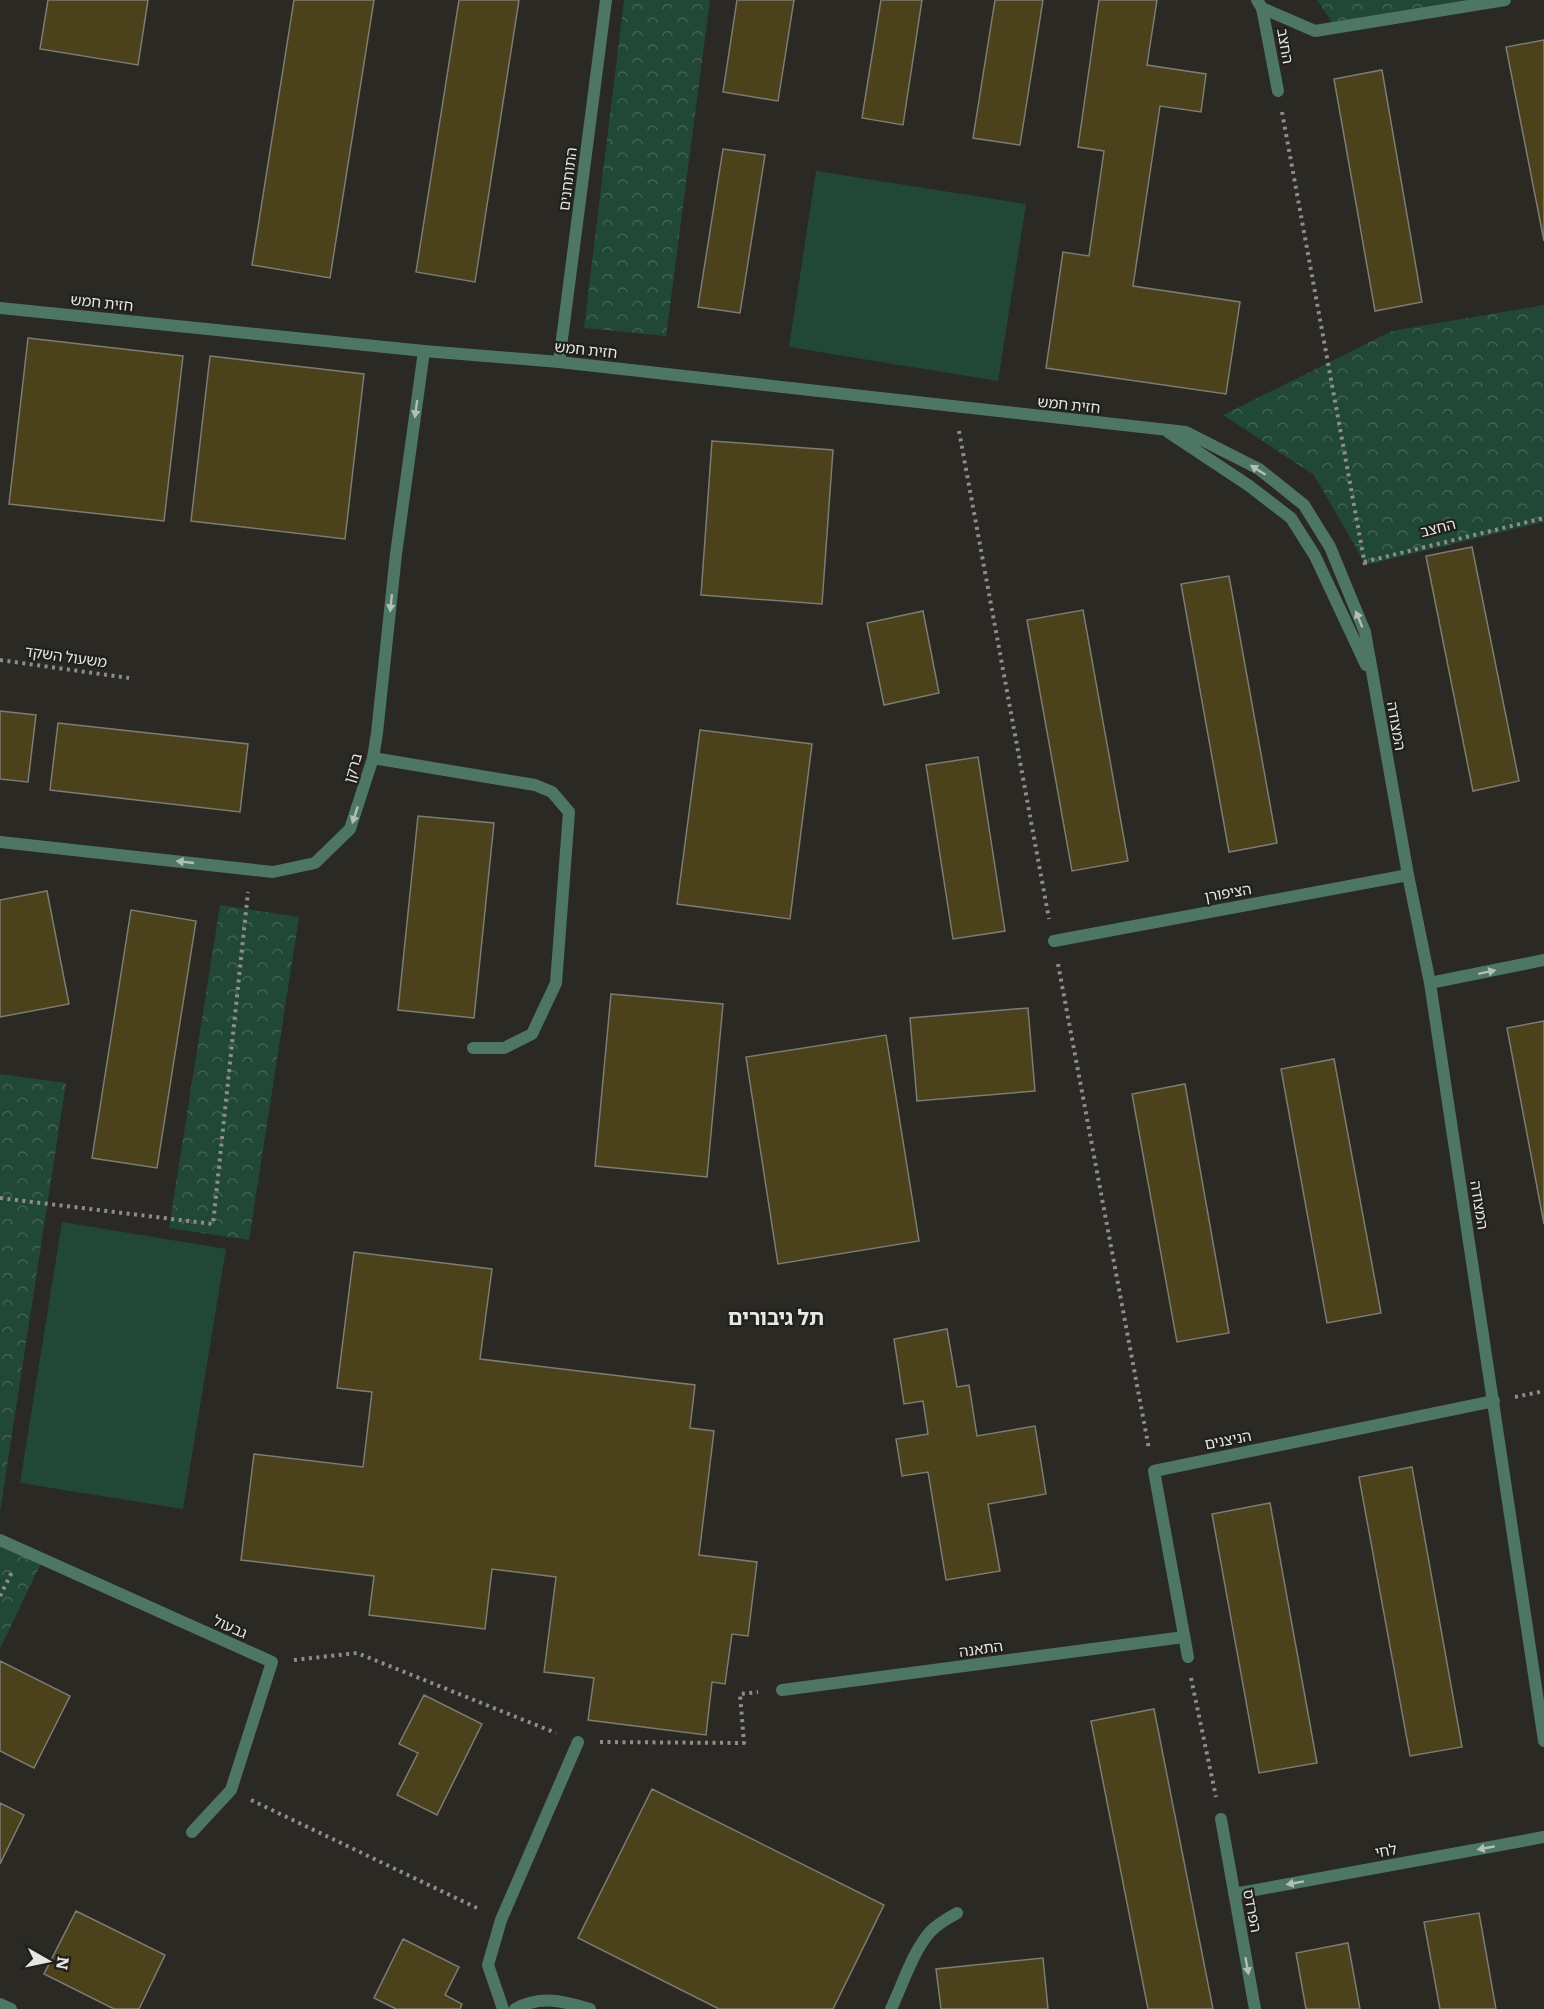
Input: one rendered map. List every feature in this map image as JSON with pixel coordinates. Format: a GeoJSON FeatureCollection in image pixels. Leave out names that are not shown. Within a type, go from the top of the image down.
{"type":"FeatureCollection","features":[{"type":"Feature","properties":{"kind":"street","name":"התותחנים"},"geometry":{"type":"LineString","coordinates":[[560,362],[606,0]]}},
{"type":"Feature","properties":{"kind":"street","name":"החצב"},"geometry":{"type":"LineString","coordinates":[[1260,4],[1314,31],[1505,0]]}},
{"type":"Feature","properties":{"kind":"street","name":"החצב"},"geometry":{"type":"LineString","coordinates":[[1260,4],[1278,90]]}},
{"type":"Feature","properties":{"kind":"street","name":"חזית חמש"},"geometry":{"type":"LineString","coordinates":[[0,308],[424,351],[560,362],[1186,432],[1259,470],[1304,505]]}},
{"type":"Feature","properties":{"kind":"street","name":"ברקן"},"geometry":{"type":"LineString","coordinates":[[0,842],[273,872],[315,863],[350,829],[373,758],[396,554],[424,351]]}},
{"type":"Feature","properties":{"kind":"street","name":"חזית חמש"},"geometry":{"type":"LineString","coordinates":[[1167,431],[1248,485],[1291,518]]}},
{"type":"Feature","properties":{"kind":"street","name":"המצודה"},"geometry":{"type":"LineString","coordinates":[[1304,505],[1330,547],[1365,632],[1371,676],[1430,983],[1544,1742]]}},
{"type":"Feature","properties":{"kind":"street","name":"המצודה"},"geometry":{"type":"LineString","coordinates":[[1291,518],[1316,556],[1371,676]]}},
{"type":"Feature","properties":{"kind":"street"},"geometry":{"type":"LineString","coordinates":[[373,758],[535,785],[552,792],[569,812],[556,983],[532,1034],[504,1048],[473,1048]]}},
{"type":"Feature","properties":{"kind":"street","name":"הציפורן"},"geometry":{"type":"LineString","coordinates":[[1054,941],[1408,875]]}},
{"type":"Feature","properties":{"kind":"street"},"geometry":{"type":"LineString","coordinates":[[1430,983],[1544,960]]}},
{"type":"Feature","properties":{"kind":"street","name":"הניצנים"},"geometry":{"type":"LineString","coordinates":[[1188,1657],[1154,1471],[1494,1401]]}},
{"type":"Feature","properties":{"kind":"street","name":"גבעול"},"geometry":{"type":"LineString","coordinates":[[0,1540],[272,1662]]}},
{"type":"Feature","properties":{"kind":"street","name":"התאנה"},"geometry":{"type":"LineString","coordinates":[[782,1690],[1184,1637]]}},
{"type":"Feature","properties":{"kind":"street"},"geometry":{"type":"LineString","coordinates":[[192,1832],[231,1791],[272,1662]]}},
{"type":"Feature","properties":{"kind":"street"},"geometry":{"type":"LineString","coordinates":[[503,2009],[488,1965],[501,1920],[578,1742]]}},
{"type":"Feature","properties":{"kind":"street","name":"הפרדס"},"geometry":{"type":"LineString","coordinates":[[1221,1819],[1255,2009]]}},
{"type":"Feature","properties":{"kind":"street","name":"לחי"},"geometry":{"type":"LineString","coordinates":[[1234,1894],[1544,1837]]}},
{"type":"Feature","properties":{"kind":"street"},"geometry":{"type":"LineString","coordinates":[[891,2009],[929,1933],[957,1912]]}},
{"type":"Feature","properties":{"kind":"street"},"geometry":{"type":"LineString","coordinates":[[515,2009],[529,2001],[561,2001],[590,2009]]}},
{"type":"Feature","properties":{"kind":"street"},"geometry":{"type":"LineString","coordinates":[[0,2004],[11,2009]]}},
{"type":"Feature","properties":{"kind":"path"},"geometry":{"type":"LineString","coordinates":[[1278,90],[1365,561],[1365,573]]}},
{"type":"Feature","properties":{"kind":"path","name":"החצב"},"geometry":{"type":"LineString","coordinates":[[1338,567],[1544,518]]}},
{"type":"Feature","properties":{"kind":"path","name":"משעול השקד"},"geometry":{"type":"LineString","coordinates":[[0,660],[129,678]]}},
{"type":"Feature","properties":{"kind":"path"},"geometry":{"type":"LineString","coordinates":[[0,1198],[213,1224],[251,869]]}},
{"type":"Feature","properties":{"kind":"path"},"geometry":{"type":"LineString","coordinates":[[272,1662],[357,1653],[578,1742],[744,1743],[740,1694],[782,1690]]}},
{"type":"Feature","properties":{"kind":"path"},"geometry":{"type":"LineString","coordinates":[[1188,1657],[1221,1819]]}},
{"type":"Feature","properties":{"kind":"path"},"geometry":{"type":"LineString","coordinates":[[231,1791],[501,1920]]}},
{"type":"Feature","properties":{"kind":"green space"},"geometry":{"type":"Polygon","coordinates":[[[624,0],[710,0],[666,336],[584,328],[624,0]]]}},
{"type":"Feature","properties":{"kind":"green space"},"geometry":{"type":"Polygon","coordinates":[[[1317,0],[1505,0],[1336,28],[1317,0]]]}},
{"type":"Feature","properties":{"kind":"green space"},"geometry":{"type":"Polygon","coordinates":[[[816,171],[1026,204],[998,381],[789,347],[816,171]]]}},
{"type":"Feature","properties":{"kind":"green space"},"geometry":{"type":"Polygon","coordinates":[[[1544,305],[1544,522],[1366,565],[1314,475],[1223,415],[1392,331],[1544,305]]]}},
{"type":"Feature","properties":{"kind":"green space"},"geometry":{"type":"Polygon","coordinates":[[[220,905],[299,917],[249,1240],[169,1228],[220,905]]]}},
{"type":"Feature","properties":{"kind":"green space"},"geometry":{"type":"Polygon","coordinates":[[[0,1074],[66,1083],[0,1512],[0,1074]]]}},
{"type":"Feature","properties":{"kind":"green space"},"geometry":{"type":"Polygon","coordinates":[[[62,1222],[226,1249],[183,1509],[20,1483],[62,1222]]]}},
{"type":"Feature","properties":{"kind":"green space"},"geometry":{"type":"Polygon","coordinates":[[[0,1540],[43,1559],[0,1649],[0,1540]]]}},
{"type":"Feature","properties":{"kind":"building"},"geometry":{"type":"Polygon","coordinates":[[[48,0],[148,0],[138,65],[40,49],[48,0]]]}},
{"type":"Feature","properties":{"kind":"building"},"geometry":{"type":"Polygon","coordinates":[[[294,0],[374,0],[330,278],[252,265],[294,0]]]}},
{"type":"Feature","properties":{"kind":"building"},"geometry":{"type":"Polygon","coordinates":[[[459,0],[519,0],[475,282],[416,272],[459,0]]]}},
{"type":"Feature","properties":{"kind":"building"},"geometry":{"type":"Polygon","coordinates":[[[737,0],[794,0],[778,101],[723,92],[737,0]]]}},
{"type":"Feature","properties":{"kind":"building"},"geometry":{"type":"Polygon","coordinates":[[[881,0],[922,0],[903,125],[862,118],[881,0]]]}},
{"type":"Feature","properties":{"kind":"building"},"geometry":{"type":"Polygon","coordinates":[[[995,0],[1043,0],[1020,145],[973,138],[995,0]]]}},
{"type":"Feature","properties":{"kind":"building"},"geometry":{"type":"Polygon","coordinates":[[[1099,0],[1157,0],[1147,65],[1206,74],[1201,112],[1160,106],[1133,286],[1240,302],[1226,394],[1046,368],[1063,252],[1089,256],[1104,151],[1078,147],[1099,0]]]}},
{"type":"Feature","properties":{"kind":"building"},"geometry":{"type":"Polygon","coordinates":[[[1544,40],[1544,241],[1506,47],[1544,40]]]}},
{"type":"Feature","properties":{"kind":"building"},"geometry":{"type":"Polygon","coordinates":[[[1382,70],[1422,302],[1375,311],[1334,79],[1382,70]]]}},
{"type":"Feature","properties":{"kind":"building"},"geometry":{"type":"Polygon","coordinates":[[[723,149],[765,155],[740,313],[698,307],[723,149]]]}},
{"type":"Feature","properties":{"kind":"building"},"geometry":{"type":"Polygon","coordinates":[[[28,338],[183,356],[164,521],[9,504],[28,338]]]}},
{"type":"Feature","properties":{"kind":"building"},"geometry":{"type":"Polygon","coordinates":[[[210,356],[364,374],[345,539],[191,521],[210,356]]]}},
{"type":"Feature","properties":{"kind":"building"},"geometry":{"type":"Polygon","coordinates":[[[712,441],[833,450],[822,604],[701,595],[712,441]]]}},
{"type":"Feature","properties":{"kind":"building"},"geometry":{"type":"Polygon","coordinates":[[[1472,547],[1519,781],[1473,791],[1426,556],[1472,547]]]}},
{"type":"Feature","properties":{"kind":"building"},"geometry":{"type":"Polygon","coordinates":[[[1229,576],[1277,843],[1229,852],[1181,584],[1229,576]]]}},
{"type":"Feature","properties":{"kind":"building"},"geometry":{"type":"Polygon","coordinates":[[[1083,610],[1128,861],[1072,871],[1027,620],[1083,610]]]}},
{"type":"Feature","properties":{"kind":"building"},"geometry":{"type":"Polygon","coordinates":[[[923,611],[939,693],[884,705],[867,623],[923,611]]]}},
{"type":"Feature","properties":{"kind":"building"},"geometry":{"type":"Polygon","coordinates":[[[0,711],[36,715],[28,782],[0,779],[0,711]]]}},
{"type":"Feature","properties":{"kind":"building"},"geometry":{"type":"Polygon","coordinates":[[[58,723],[248,744],[240,812],[50,790],[58,723]]]}},
{"type":"Feature","properties":{"kind":"building"},"geometry":{"type":"Polygon","coordinates":[[[700,730],[812,744],[790,919],[677,904],[700,730]]]}},
{"type":"Feature","properties":{"kind":"building"},"geometry":{"type":"Polygon","coordinates":[[[978,757],[1005,931],[953,939],[926,765],[978,757]]]}},
{"type":"Feature","properties":{"kind":"building"},"geometry":{"type":"Polygon","coordinates":[[[418,816],[494,823],[474,1018],[398,1010],[418,816]]]}},
{"type":"Feature","properties":{"kind":"building"},"geometry":{"type":"Polygon","coordinates":[[[47,891],[69,1004],[0,1017],[0,900],[47,891]]]}},
{"type":"Feature","properties":{"kind":"building"},"geometry":{"type":"Polygon","coordinates":[[[131,910],[196,921],[157,1168],[92,1158],[131,910]]]}},
{"type":"Feature","properties":{"kind":"building"},"geometry":{"type":"Polygon","coordinates":[[[611,994],[723,1004],[707,1177],[595,1166],[611,994]]]}},
{"type":"Feature","properties":{"kind":"building"},"geometry":{"type":"Polygon","coordinates":[[[1028,1008],[1035,1091],[917,1101],[910,1018],[1028,1008]]]}},
{"type":"Feature","properties":{"kind":"building"},"geometry":{"type":"Polygon","coordinates":[[[1544,1021],[1544,1224],[1507,1028],[1544,1021]]]}},
{"type":"Feature","properties":{"kind":"building"},"geometry":{"type":"Polygon","coordinates":[[[886,1035],[919,1241],[778,1264],[746,1057],[886,1035]]]}},
{"type":"Feature","properties":{"kind":"building"},"geometry":{"type":"Polygon","coordinates":[[[1334,1059],[1381,1313],[1327,1323],[1281,1069],[1334,1059]]]}},
{"type":"Feature","properties":{"kind":"building"},"geometry":{"type":"Polygon","coordinates":[[[1185,1084],[1229,1333],[1177,1342],[1132,1094],[1185,1084]]]}},
{"type":"Feature","properties":{"kind":"building"},"geometry":{"type":"Polygon","coordinates":[[[354,1252],[492,1269],[480,1359],[695,1385],[690,1428],[714,1431],[699,1555],[757,1562],[748,1636],[732,1634],[725,1684],[712,1682],[706,1735],[588,1720],[594,1678],[544,1672],[556,1577],[492,1569],[485,1629],[369,1615],[374,1576],[241,1560],[254,1454],[363,1467],[372,1392],[337,1388],[354,1252]]]}},
{"type":"Feature","properties":{"kind":"building"},"geometry":{"type":"Polygon","coordinates":[[[947,1329],[957,1387],[969,1385],[977,1436],[1035,1426],[1046,1494],[988,1504],[1000,1571],[946,1580],[928,1472],[902,1476],[896,1439],[928,1434],[923,1401],[904,1404],[894,1339],[947,1329]]]}},
{"type":"Feature","properties":{"kind":"building"},"geometry":{"type":"Polygon","coordinates":[[[1412,1467],[1462,1747],[1410,1756],[1359,1477],[1412,1467]]]}},
{"type":"Feature","properties":{"kind":"building"},"geometry":{"type":"Polygon","coordinates":[[[1270,1503],[1317,1763],[1259,1773],[1212,1514],[1270,1503]]]}},
{"type":"Feature","properties":{"kind":"building"},"geometry":{"type":"Polygon","coordinates":[[[0,1661],[70,1696],[34,1768],[0,1751],[0,1661]]]}},
{"type":"Feature","properties":{"kind":"building"},"geometry":{"type":"Polygon","coordinates":[[[424,1695],[482,1724],[437,1815],[397,1795],[418,1753],[399,1744],[424,1695]]]}},
{"type":"Feature","properties":{"kind":"building"},"geometry":{"type":"Polygon","coordinates":[[[1154,1709],[1213,2009],[1148,2009],[1091,1721],[1154,1709]]]}},
{"type":"Feature","properties":{"kind":"building"},"geometry":{"type":"Polygon","coordinates":[[[652,1789],[884,1905],[833,2009],[719,2009],[578,1938],[652,1789]]]}},
{"type":"Feature","properties":{"kind":"building"},"geometry":{"type":"Polygon","coordinates":[[[0,1803],[24,1815],[0,1864],[0,1803]]]}},
{"type":"Feature","properties":{"kind":"building"},"geometry":{"type":"Polygon","coordinates":[[[76,1911],[165,1955],[139,2009],[114,2009],[44,1974],[76,1911]]]}},
{"type":"Feature","properties":{"kind":"building"},"geometry":{"type":"Polygon","coordinates":[[[1479,1913],[1496,2009],[1440,2009],[1424,1922],[1479,1913]]]}},
{"type":"Feature","properties":{"kind":"building"},"geometry":{"type":"Polygon","coordinates":[[[403,1939],[459,1967],[445,1995],[462,2004],[460,2009],[396,2009],[374,1998],[403,1939]]]}},
{"type":"Feature","properties":{"kind":"building"},"geometry":{"type":"Polygon","coordinates":[[[1348,1943],[1360,2009],[1306,2009],[1296,1953],[1348,1943]]]}},
{"type":"Feature","properties":{"kind":"building"},"geometry":{"type":"Polygon","coordinates":[[[1043,1958],[1048,2009],[941,2009],[936,1969],[1043,1958]]]}},
{"type":"Feature","properties":{"kind":"district","name":"תל גיבורים"},"geometry":{"type":"Point","coordinates":[776,1318]}}]}
